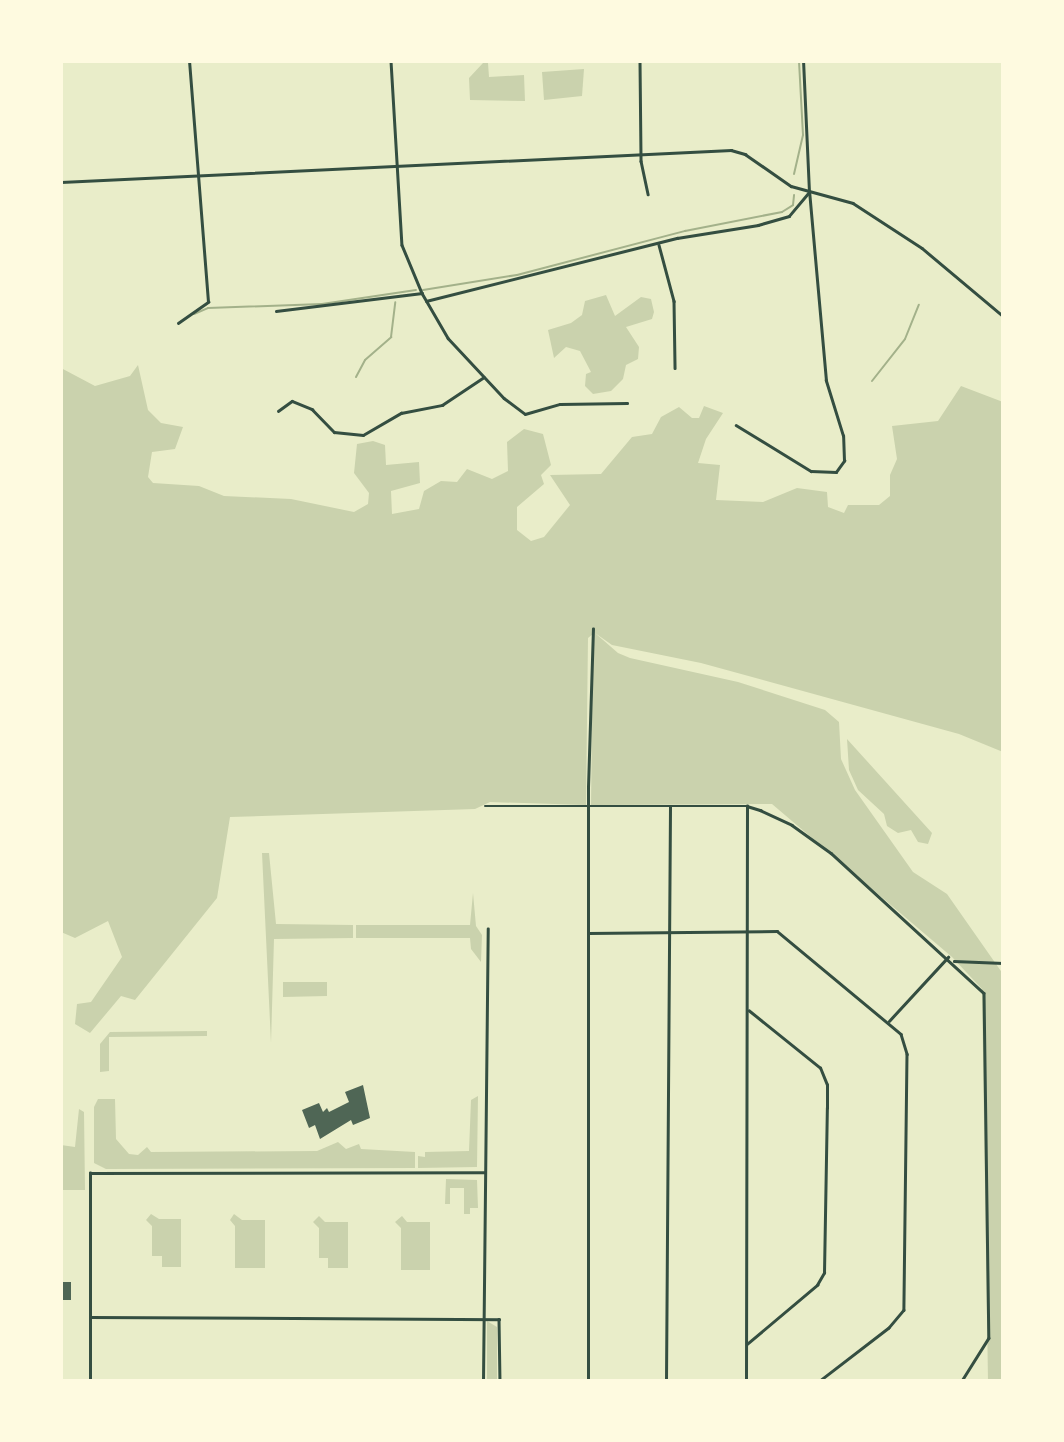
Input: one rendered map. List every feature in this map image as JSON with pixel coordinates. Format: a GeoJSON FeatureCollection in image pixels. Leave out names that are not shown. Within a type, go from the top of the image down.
{"type":"FeatureCollection","features":[{"type":"Feature","properties":{"kind":"street"},"geometry":{"type":"LineString","coordinates":[[178,323],[208,302],[189,61]]}},
{"type":"Feature","properties":{"kind":"street"},"geometry":{"type":"LineString","coordinates":[[391,61],[402,244],[422,293],[448,338],[484,377],[525,414],[560,404],[627,403]]}},
{"type":"Feature","properties":{"kind":"street"},"geometry":{"type":"LineString","coordinates":[[640,61],[642,152],[648,194]]}},
{"type":"Feature","properties":{"kind":"street"},"geometry":{"type":"LineString","coordinates":[[736,425],[811,471],[836,472],[844,461],[843,436],[826,381],[809,192],[803,61]]}},
{"type":"Feature","properties":{"kind":"street"},"geometry":{"type":"LineString","coordinates":[[61,182],[398,168],[642,152],[731,150],[745,154],[780,181],[809,192],[853,203],[922,248],[1003,316]]}},
{"type":"Feature","properties":{"kind":"street"},"geometry":{"type":"LineString","coordinates":[[426,301],[658,244],[789,216],[809,192]]}},
{"type":"Feature","properties":{"kind":"street"},"geometry":{"type":"LineString","coordinates":[[658,244],[674,301],[675,368]]}},
{"type":"Feature","properties":{"kind":"street"},"geometry":{"type":"LineString","coordinates":[[276,311],[422,293]]}},
{"type":"Feature","properties":{"kind":"street"},"geometry":{"type":"LineString","coordinates":[[278,411],[292,401],[312,409],[334,432],[363,435],[401,413],[442,405],[484,377]]}},
{"type":"Feature","properties":{"kind":"street"},"geometry":{"type":"LineString","coordinates":[[588,1381],[588,933],[593,629]]}},
{"type":"Feature","properties":{"kind":"street"},"geometry":{"type":"LineString","coordinates":[[485,806],[747,806],[792,825],[831,853],[953,961],[984,993],[987,1012],[989,1339],[962,1381]]}},
{"type":"Feature","properties":{"kind":"street"},"geometry":{"type":"LineString","coordinates":[[666,1381],[670,806]]}},
{"type":"Feature","properties":{"kind":"street"},"geometry":{"type":"LineString","coordinates":[[746,1381],[749,1011],[746,933],[747,806]]}},
{"type":"Feature","properties":{"kind":"street"},"geometry":{"type":"LineString","coordinates":[[483,1381],[488,929]]}},
{"type":"Feature","properties":{"kind":"street"},"geometry":{"type":"LineString","coordinates":[[588,933],[783,933],[901,1034],[907,1054],[904,1310],[890,1328],[820,1381]]}},
{"type":"Feature","properties":{"kind":"street"},"geometry":{"type":"LineString","coordinates":[[889,1021],[948,957]]}},
{"type":"Feature","properties":{"kind":"street"},"geometry":{"type":"LineString","coordinates":[[953,961],[1003,963]]}},
{"type":"Feature","properties":{"kind":"street"},"geometry":{"type":"LineString","coordinates":[[747,1344],[817,1285],[824,1273],[827,1108],[827,1085],[820,1068],[749,1011]]}},
{"type":"Feature","properties":{"kind":"street"},"geometry":{"type":"LineString","coordinates":[[90,1381],[90,1173],[484,1172]]}},
{"type":"Feature","properties":{"kind":"street"},"geometry":{"type":"LineString","coordinates":[[90,1317],[499,1318],[499,1381]]}},
{"type":"Feature","properties":{"kind":"green space"},"geometry":{"type":"Polygon","coordinates":[[[483,63],[488,63],[489,77],[524,75],[525,101],[470,100],[469,78],[483,63]]]}},
{"type":"Feature","properties":{"kind":"green space"},"geometry":{"type":"Polygon","coordinates":[[[584,69],[582,96],[544,100],[542,72],[584,69]]]}},
{"type":"Feature","properties":{"kind":"green space"},"geometry":{"type":"Polygon","coordinates":[[[606,295],[615,316],[641,297],[651,299],[654,312],[652,319],[626,327],[639,347],[638,359],[626,365],[623,379],[611,391],[593,394],[585,386],[586,374],[591,372],[580,351],[566,347],[554,358],[548,330],[571,323],[582,315],[585,301],[606,295]]]}},
{"type":"Feature","properties":{"kind":"green space"},"geometry":{"type":"Polygon","coordinates":[[[138,365],[148,410],[161,423],[183,427],[175,449],[152,452],[148,477],[153,483],[199,486],[224,496],[291,499],[354,512],[368,504],[369,493],[354,473],[357,444],[373,441],[385,445],[386,465],[419,462],[420,483],[391,491],[392,514],[419,509],[424,491],[441,481],[457,482],[467,469],[492,479],[508,471],[507,442],[524,429],[543,434],[551,465],[541,475],[544,484],[517,507],[517,530],[531,541],[544,537],[570,505],[550,475],[601,474],[632,437],[652,434],[661,417],[679,407],[692,418],[699,418],[704,406],[723,413],[706,439],[698,463],[720,465],[716,500],[763,502],[797,488],[827,492],[828,507],[844,513],[848,505],[879,505],[890,496],[890,475],[897,459],[892,426],[938,421],[961,386],[1003,402],[1003,752],[959,734],[701,663],[612,645],[595,633],[618,653],[630,658],[738,682],[825,710],[839,722],[841,759],[855,790],[913,872],[947,894],[1003,974],[1003,1381],[988,1381],[982,989],[952,957],[772,804],[591,805],[593,634],[588,638],[586,805],[490,802],[475,809],[230,817],[217,898],[135,1000],[121,996],[90,1033],[75,1024],[77,1004],[91,1002],[122,957],[108,921],[75,938],[61,932],[61,368],[95,386],[130,376],[138,365]]]}},
{"type":"Feature","properties":{"kind":"green space"},"geometry":{"type":"Polygon","coordinates":[[[847,739],[932,833],[928,844],[918,842],[911,830],[898,833],[887,826],[884,814],[858,790],[849,770],[847,739]]]}},
{"type":"Feature","properties":{"kind":"green space"},"geometry":{"type":"Polygon","coordinates":[[[262,853],[269,853],[276,924],[353,925],[353,938],[274,939],[271,1043],[262,853]]]}},
{"type":"Feature","properties":{"kind":"green space"},"geometry":{"type":"Polygon","coordinates":[[[473,893],[476,926],[482,935],[481,962],[471,949],[470,938],[356,938],[356,925],[470,925],[473,893]]]}},
{"type":"Feature","properties":{"kind":"green space"},"geometry":{"type":"Polygon","coordinates":[[[283,982],[327,982],[327,996],[283,997],[283,982]]]}},
{"type":"Feature","properties":{"kind":"green space"},"geometry":{"type":"Polygon","coordinates":[[[207,1031],[207,1036],[109,1037],[109,1071],[100,1072],[100,1044],[110,1032],[207,1031]]]}},
{"type":"Feature","properties":{"kind":"green space"},"geometry":{"type":"Polygon","coordinates":[[[478,1096],[477,1167],[418,1168],[418,1156],[425,1157],[425,1152],[469,1151],[471,1100],[478,1096]]]}},
{"type":"Feature","properties":{"kind":"green space"},"geometry":{"type":"Polygon","coordinates":[[[98,1099],[115,1099],[116,1139],[129,1154],[138,1155],[147,1147],[151,1152],[317,1151],[338,1142],[346,1149],[359,1144],[361,1149],[415,1152],[415,1168],[106,1169],[94,1163],[94,1107],[98,1099]]]}},
{"type":"Feature","properties":{"kind":"green space"},"geometry":{"type":"Polygon","coordinates":[[[79,1109],[84,1112],[85,1190],[61,1190],[61,1145],[75,1147],[79,1109]]]}},
{"type":"Feature","properties":{"kind":"green space"},"geometry":{"type":"Polygon","coordinates":[[[446,1179],[477,1180],[478,1208],[470,1208],[470,1214],[464,1214],[464,1188],[450,1188],[450,1204],[445,1204],[446,1179]]]}},
{"type":"Feature","properties":{"kind":"green space"},"geometry":{"type":"Polygon","coordinates":[[[151,1214],[159,1219],[181,1219],[181,1267],[162,1267],[162,1256],[152,1256],[152,1226],[146,1220],[151,1214]]]}},
{"type":"Feature","properties":{"kind":"green space"},"geometry":{"type":"Polygon","coordinates":[[[234,1214],[242,1220],[265,1220],[265,1268],[235,1268],[235,1226],[230,1220],[234,1214]]]}},
{"type":"Feature","properties":{"kind":"green space"},"geometry":{"type":"Polygon","coordinates":[[[319,1216],[325,1222],[348,1222],[348,1268],[328,1268],[328,1258],[319,1258],[319,1228],[313,1222],[319,1216]]]}},
{"type":"Feature","properties":{"kind":"green space"},"geometry":{"type":"Polygon","coordinates":[[[402,1216],[407,1222],[430,1222],[430,1270],[401,1270],[401,1228],[395,1222],[402,1216]]]}},
{"type":"Feature","properties":{"kind":"green space"},"geometry":{"type":"Polygon","coordinates":[[[487,1321],[497,1327],[497,1381],[487,1381],[487,1321]]]}},
{"type":"Feature","properties":{"kind":"building"},"geometry":{"type":"Polygon","coordinates":[[[363,1085],[370,1118],[353,1125],[351,1120],[320,1139],[315,1125],[309,1128],[302,1110],[319,1103],[323,1112],[327,1108],[329,1112],[349,1102],[345,1092],[363,1085]]]}},
{"type":"Feature","properties":{"kind":"building"},"geometry":{"type":"Polygon","coordinates":[[[61,1282],[71,1282],[71,1300],[61,1300],[61,1282]]]}},
{"type":"Feature","properties":{"kind":"waterway"},"geometry":{"type":"LineString","coordinates":[[794,174],[803,135],[799,61]]}},
{"type":"Feature","properties":{"kind":"waterway"},"geometry":{"type":"LineString","coordinates":[[423,290],[517,275],[685,231],[782,212],[793,205],[794,195]]}},
{"type":"Feature","properties":{"kind":"waterway"},"geometry":{"type":"LineString","coordinates":[[194,314],[208,308],[322,304],[416,290]]}},
{"type":"Feature","properties":{"kind":"waterway"},"geometry":{"type":"LineString","coordinates":[[356,377],[365,360],[391,337],[395,302]]}},
{"type":"Feature","properties":{"kind":"waterway"},"geometry":{"type":"LineString","coordinates":[[872,381],[905,339],[919,305]]}}]}
